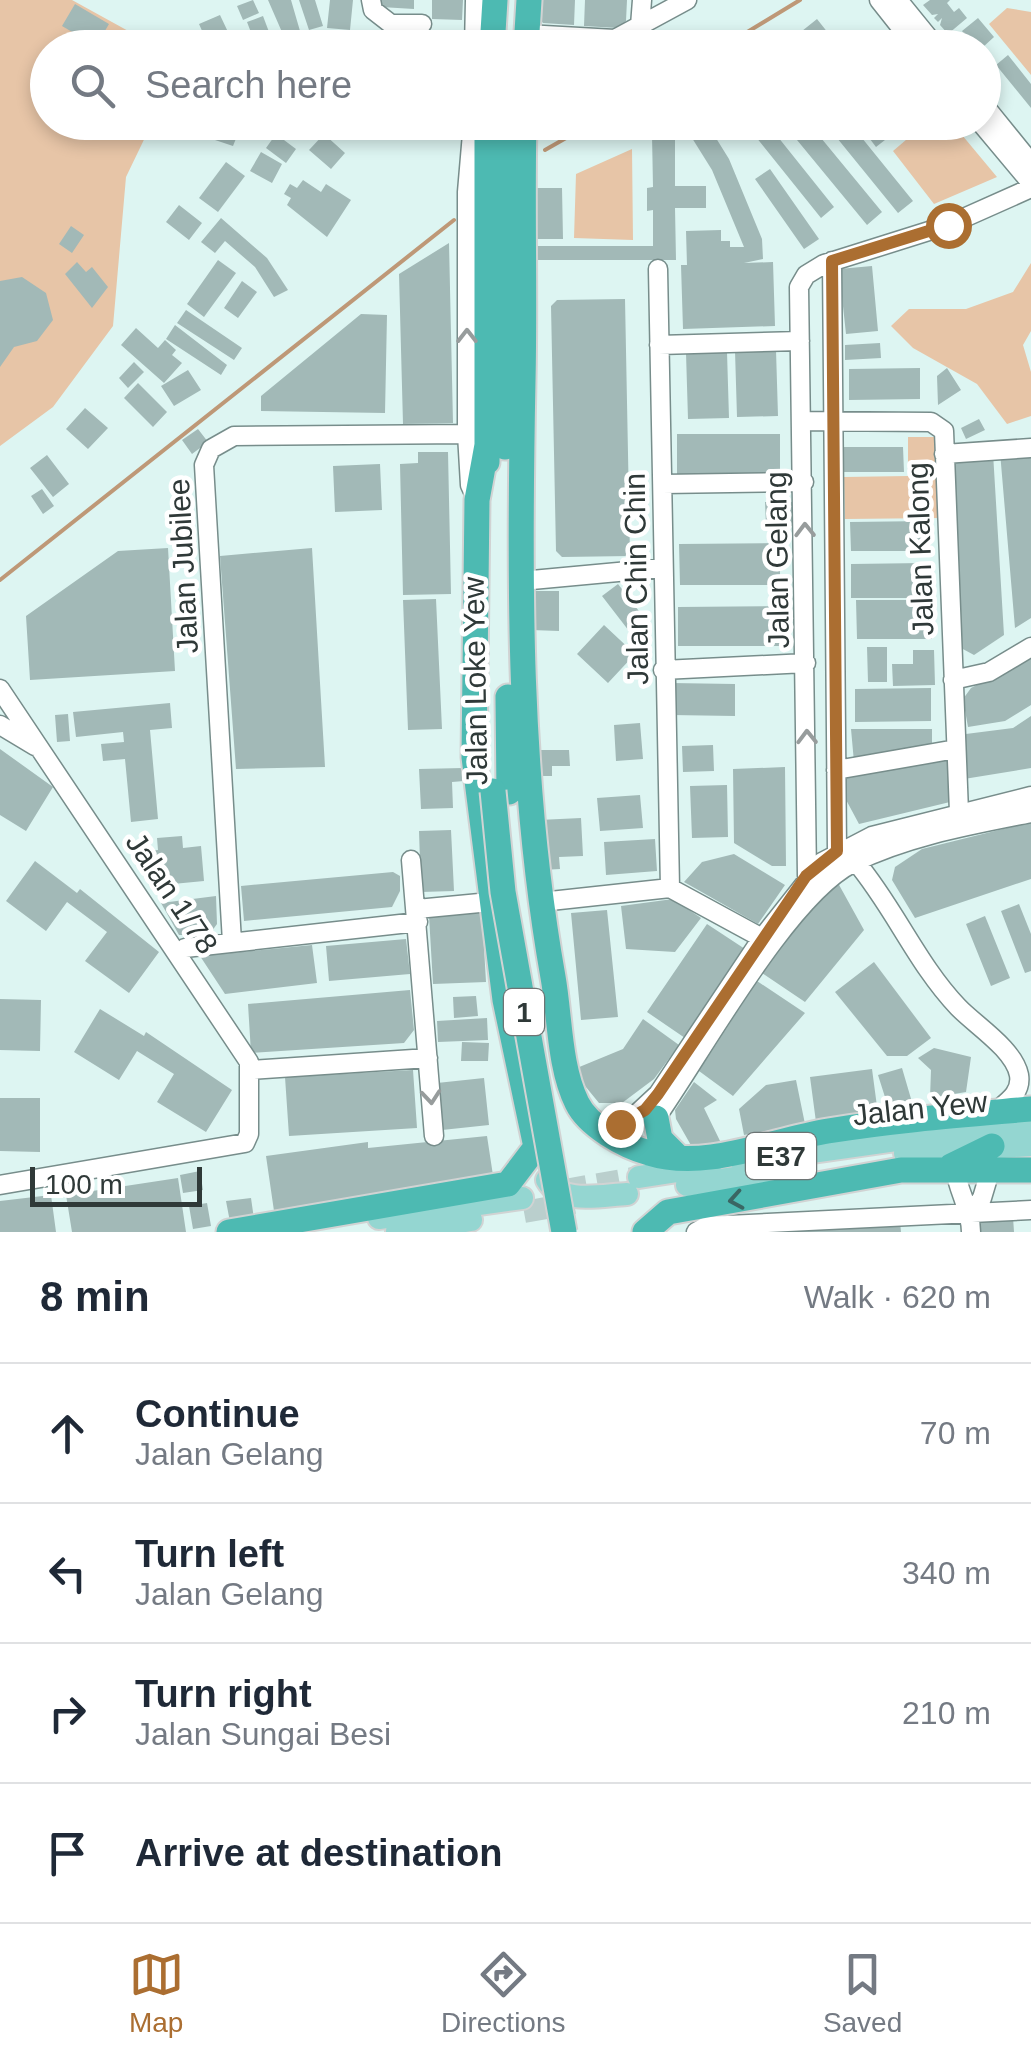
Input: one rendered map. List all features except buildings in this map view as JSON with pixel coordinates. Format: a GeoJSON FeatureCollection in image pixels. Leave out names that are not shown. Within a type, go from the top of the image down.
{"type":"FeatureCollection","features":[{"type":"Feature","properties":{"kind":"highway"},"geometry":{"type":"LineString","coordinates":[[493,30],[495,0]]}},
{"type":"Feature","properties":{"kind":"highway"},"geometry":{"type":"LineString","coordinates":[[512,0],[518,30]]}},
{"type":"Feature","properties":{"kind":"highway"},"geometry":{"type":"LineString","coordinates":[[523,30],[529,0]]}},
{"type":"Feature","properties":{"kind":"highway","name":"Jalan Loke Yew"},"geometry":{"type":"LineString","coordinates":[[486,140],[477,440],[501,791],[580,1232]]}},
{"type":"Feature","properties":{"kind":"highway","name":"Jalan Loke Yew"},"geometry":{"type":"LineString","coordinates":[[506,140],[503,892],[564,1232]]}},
{"type":"Feature","properties":{"kind":"highway"},"geometry":{"type":"LineString","coordinates":[[524,140],[520,510],[527,767],[541,902],[575,1099],[586,1119],[651,1154],[679,1158],[703,1158],[812,1134],[925,1116],[1031,1109]]}},
{"type":"Feature","properties":{"kind":"highway"},"geometry":{"type":"LineString","coordinates":[[504,424],[520,510]]}},
{"type":"Feature","properties":{"kind":"highway"},"geometry":{"type":"LineString","coordinates":[[229,1232],[508,1184],[536,1147],[490,902],[474,757],[477,440]]}},
{"type":"Feature","properties":{"kind":"highway"},"geometry":{"type":"LineString","coordinates":[[506,1000],[515,1010],[534,1011],[550,1001],[555,989]]}},
{"type":"Feature","properties":{"kind":"highway"},"geometry":{"type":"LineString","coordinates":[[995,1112],[1031,1125]]}},
{"type":"Feature","properties":{"kind":"highway"},"geometry":{"type":"LineString","coordinates":[[656,1118],[660,1139],[679,1158]]}},
{"type":"Feature","properties":{"kind":"highway"},"geometry":{"type":"LineString","coordinates":[[645,1232],[668,1212],[901,1170],[950,1168],[991,1157],[1031,1170]]}},
{"type":"Feature","properties":{"kind":"main road","name":"Jalan Yew"},"geometry":{"type":"LineString","coordinates":[[635,1188],[924,1136],[1031,1125]]}},
{"type":"Feature","properties":{"kind":"main road","name":"Jalan Yew"},"geometry":{"type":"LineString","coordinates":[[635,1188],[901,1154],[991,1157],[1031,1145]]}},
{"type":"Feature","properties":{"kind":"main road"},"geometry":{"type":"LineString","coordinates":[[536,1147],[552,1190],[569,1196],[635,1188]]}},
{"type":"Feature","properties":{"kind":"main road"},"geometry":{"type":"LineString","coordinates":[[282,1232],[523,1205],[397,1232]]}},
{"type":"Feature","properties":{"kind":"street"},"geometry":{"type":"LineString","coordinates":[[371,0],[373,10],[391,24],[422,24]]}},
{"type":"Feature","properties":{"kind":"street"},"geometry":{"type":"LineString","coordinates":[[474,30],[475,0]]}},
{"type":"Feature","properties":{"kind":"street"},"geometry":{"type":"LineString","coordinates":[[640,26],[642,0]]}},
{"type":"Feature","properties":{"kind":"street"},"geometry":{"type":"LineString","coordinates":[[632,30],[687,0]]}},
{"type":"Feature","properties":{"kind":"street"},"geometry":{"type":"LineString","coordinates":[[879,0],[903,30]]}},
{"type":"Feature","properties":{"kind":"street"},"geometry":{"type":"LineString","coordinates":[[898,0],[922,30]]}},
{"type":"Feature","properties":{"kind":"street"},"geometry":{"type":"LineString","coordinates":[[1001,125],[1031,163]]}},
{"type":"Feature","properties":{"kind":"street"},"geometry":{"type":"LineString","coordinates":[[471,140],[467,192],[477,440]]}},
{"type":"Feature","properties":{"kind":"street"},"geometry":{"type":"LineString","coordinates":[[798,293],[806,275],[832,261],[948,225],[1031,185],[995,140]]}},
{"type":"Feature","properties":{"kind":"street","name":"Jalan Gelang"},"geometry":{"type":"LineString","coordinates":[[832,261],[837,851]]}},
{"type":"Feature","properties":{"kind":"street","name":"Jalan Chin Chin"},"geometry":{"type":"LineString","coordinates":[[658,269],[670,888]]}},
{"type":"Feature","properties":{"kind":"street"},"geometry":{"type":"LineString","coordinates":[[798,293],[815,283],[832,286]]}},
{"type":"Feature","properties":{"kind":"street","name":"Jalan Gelang"},"geometry":{"type":"LineString","coordinates":[[798,293],[804,482],[806,876]]}},
{"type":"Feature","properties":{"kind":"street"},"geometry":{"type":"LineString","coordinates":[[659,345],[800,341]]}},
{"type":"Feature","properties":{"kind":"street","name":"Jalan Kalong"},"geometry":{"type":"LineString","coordinates":[[800,421],[931,422],[944,431],[959,812]]}},
{"type":"Feature","properties":{"kind":"street","name":"Jalan Jubilee"},"geometry":{"type":"LineString","coordinates":[[232,942],[204,464],[211,449],[234,436],[477,440]]}},
{"type":"Feature","properties":{"kind":"street"},"geometry":{"type":"LineString","coordinates":[[944,454],[1031,448]]}},
{"type":"Feature","properties":{"kind":"street"},"geometry":{"type":"LineString","coordinates":[[662,484],[804,482]]}},
{"type":"Feature","properties":{"kind":"street"},"geometry":{"type":"LineString","coordinates":[[521,581],[661,568]]}},
{"type":"Feature","properties":{"kind":"street"},"geometry":{"type":"LineString","coordinates":[[953,680],[989,672],[1031,647]]}},
{"type":"Feature","properties":{"kind":"street"},"geometry":{"type":"LineString","coordinates":[[663,670],[806,663]]}},
{"type":"Feature","properties":{"kind":"street","name":"Jalan 1/78"},"geometry":{"type":"LineString","coordinates":[[0,690],[210,1000],[250,1070]]}},
{"type":"Feature","properties":{"kind":"street"},"geometry":{"type":"LineString","coordinates":[[0,725],[44,752]]}},
{"type":"Feature","properties":{"kind":"street"},"geometry":{"type":"LineString","coordinates":[[836,770],[956,749]]}},
{"type":"Feature","properties":{"kind":"street"},"geometry":{"type":"LineString","coordinates":[[836,790],[850,824],[872,836]]}},
{"type":"Feature","properties":{"kind":"street"},"geometry":{"type":"LineString","coordinates":[[603,1128],[630,1120],[652,1102],[806,876],[837,851],[872,836],[1031,796]]}},
{"type":"Feature","properties":{"kind":"street"},"geometry":{"type":"LineString","coordinates":[[808,811],[837,851],[852,857],[1031,813]]}},
{"type":"Feature","properties":{"kind":"street"},"geometry":{"type":"LineString","coordinates":[[807,901],[856,862],[890,848]]}},
{"type":"Feature","properties":{"kind":"street"},"geometry":{"type":"LineString","coordinates":[[882,892],[884,860],[890,848]]}},
{"type":"Feature","properties":{"kind":"street"},"geometry":{"type":"LineString","coordinates":[[656,1118],[776,939],[807,901],[837,851]]}},
{"type":"Feature","properties":{"kind":"street"},"geometry":{"type":"LineString","coordinates":[[412,860],[434,1136]]}},
{"type":"Feature","properties":{"kind":"street"},"geometry":{"type":"LineString","coordinates":[[856,862],[882,892],[942,990],[1009,1058],[1019,1077],[1014,1097],[995,1112]]}},
{"type":"Feature","properties":{"kind":"street"},"geometry":{"type":"LineString","coordinates":[[541,902],[670,888],[762,938]]}},
{"type":"Feature","properties":{"kind":"street"},"geometry":{"type":"LineString","coordinates":[[185,948],[490,902]]}},
{"type":"Feature","properties":{"kind":"street"},"geometry":{"type":"LineString","coordinates":[[979,1027],[1031,1066]]}},
{"type":"Feature","properties":{"kind":"street"},"geometry":{"type":"LineString","coordinates":[[0,1185],[244,1143],[249,1134],[250,1070],[428,1058]]}},
{"type":"Feature","properties":{"kind":"street"},"geometry":{"type":"LineString","coordinates":[[971,1224],[982,1198],[991,1157]]}},
{"type":"Feature","properties":{"kind":"street"},"geometry":{"type":"LineString","coordinates":[[950,1168],[971,1224]]}},
{"type":"Feature","properties":{"kind":"street"},"geometry":{"type":"LineString","coordinates":[[696,1232],[708,1226],[971,1224],[1031,1210]]}},
{"type":"Feature","properties":{"kind":"shaded area"},"geometry":{"type":"Polygon","coordinates":[[[0,0],[72,0],[126,30],[30,30],[30,140],[144,140],[126,177],[113,326],[53,407],[0,446],[0,0]]]}},
{"type":"Feature","properties":{"kind":"shaded area"},"geometry":{"type":"Polygon","coordinates":[[[1007,8],[1031,12],[1031,75],[1001,39],[1001,30],[994,30],[989,24],[1007,8]]]}},
{"type":"Feature","properties":{"kind":"shaded area"},"geometry":{"type":"Polygon","coordinates":[[[906,140],[966,140],[997,177],[934,204],[893,151],[906,140]]]}},
{"type":"Feature","properties":{"kind":"shaded area"},"geometry":{"type":"Polygon","coordinates":[[[632,149],[633,240],[574,238],[576,174],[632,149]]]}},
{"type":"Feature","properties":{"kind":"shaded area"},"geometry":{"type":"Polygon","coordinates":[[[1031,263],[1031,331],[1023,345],[1031,372],[1031,416],[1007,424],[977,384],[913,348],[891,326],[909,309],[966,309],[1013,292],[1031,263]]]}},
{"type":"Feature","properties":{"kind":"shaded area"},"geometry":{"type":"Polygon","coordinates":[[[908,437],[938,437],[940,518],[845,519],[844,477],[908,476],[908,437]]]}},
{"type":"Feature","properties":{"kind":"waterway"},"geometry":{"type":"LineString","coordinates":[[751,30],[800,0]]}},
{"type":"Feature","properties":{"kind":"waterway"},"geometry":{"type":"LineString","coordinates":[[545,150],[562,140]]}},
{"type":"Feature","properties":{"kind":"waterway"},"geometry":{"type":"LineString","coordinates":[[0,580],[454,220]]}},
{"type":"Feature","properties":{"kind":"tunnel"},"geometry":{"type":"LineString","coordinates":[[565,1190],[639,1177]]}},
{"type":"Feature","properties":{"kind":"tunnel"},"geometry":{"type":"LineString","coordinates":[[524,1212],[574,1203]]}},
{"type":"Feature","properties":{"kind":"route"},"geometry":{"type":"LineString","coordinates":[[620,1124],[645,1110],[658,1094],[806,876],[837,851],[832,261],[948,225]]}}]}
